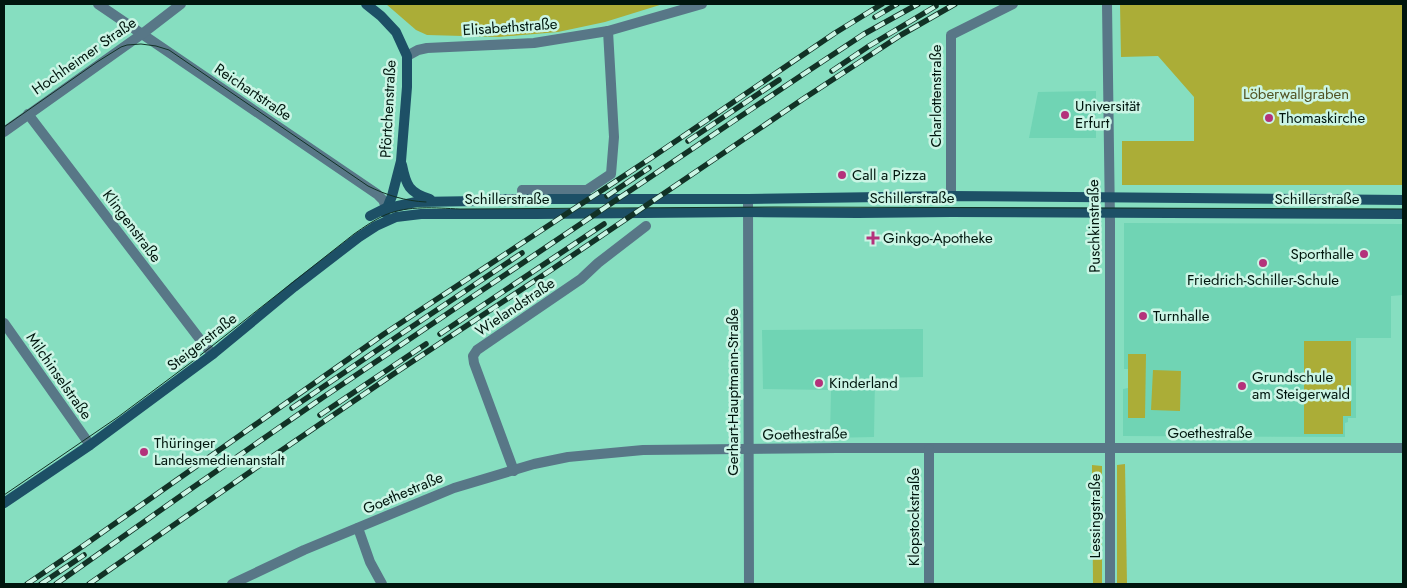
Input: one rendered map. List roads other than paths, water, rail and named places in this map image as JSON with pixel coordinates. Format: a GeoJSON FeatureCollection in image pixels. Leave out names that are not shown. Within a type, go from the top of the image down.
{"type":"FeatureCollection","features":[{"type":"Feature","properties":{"kind":"main road","name":"Pförtchenstraße"},"geometry":{"type":"LineString","coordinates":[[366,4],[396,32],[407,56],[407,87],[401,161],[392,196],[387,209],[376,226]]}},
{"type":"Feature","properties":{"kind":"main road"},"geometry":{"type":"LineString","coordinates":[[401,161],[405,181],[413,192],[436,201]]}},
{"type":"Feature","properties":{"kind":"main road","name":"Schillerstraße"},"geometry":{"type":"LineString","coordinates":[[436,201],[951,196],[1403,200]]}},
{"type":"Feature","properties":{"kind":"main road"},"geometry":{"type":"LineString","coordinates":[[370,216],[387,209],[416,202],[436,201]]}},
{"type":"Feature","properties":{"kind":"main road","name":"Schillerstraße"},"geometry":{"type":"LineString","coordinates":[[421,214],[748,212],[1403,214]]}},
{"type":"Feature","properties":{"kind":"main road","name":"Steigerstraße"},"geometry":{"type":"LineString","coordinates":[[4,503],[90,445],[213,354],[294,287],[376,226],[396,217],[421,214]]}},
{"type":"Feature","properties":{"kind":"street","name":"Reichartstraße"},"geometry":{"type":"LineString","coordinates":[[98,4],[376,194],[383,200],[387,209]]}},
{"type":"Feature","properties":{"kind":"street","name":"Hochheimer Straße"},"geometry":{"type":"LineString","coordinates":[[4,132],[181,4]]}},
{"type":"Feature","properties":{"kind":"street","name":"Elisabethstraße"},"geometry":{"type":"LineString","coordinates":[[407,56],[427,48],[534,43],[608,31],[702,4]]}},
{"type":"Feature","properties":{"kind":"street","name":"Charlottenstraße"},"geometry":{"type":"LineString","coordinates":[[951,196],[951,35],[1013,4]]}},
{"type":"Feature","properties":{"kind":"street","name":"Puschkinstraße"},"geometry":{"type":"LineString","coordinates":[[1107,4],[1110,449]]}},
{"type":"Feature","properties":{"kind":"street","name":"Schillerstraße"},"geometry":{"type":"LineString","coordinates":[[522,199],[522,190],[588,190],[611,174],[614,136],[608,31]]}},
{"type":"Feature","properties":{"kind":"street","name":"Klingenstraße"},"geometry":{"type":"LineString","coordinates":[[28,114],[204,346],[213,354]]}},
{"type":"Feature","properties":{"kind":"street","name":"Gerhart-Hauptmann-Straße"},"geometry":{"type":"LineString","coordinates":[[748,199],[749,584]]}},
{"type":"Feature","properties":{"kind":"street","name":"Wielandstraße"},"geometry":{"type":"LineString","coordinates":[[514,471],[474,364],[473,356],[478,350],[581,279],[598,263],[646,226]]}},
{"type":"Feature","properties":{"kind":"street","name":"Milchinselstraße"},"geometry":{"type":"LineString","coordinates":[[4,323],[90,445]]}},
{"type":"Feature","properties":{"kind":"street","name":"Goethestraße"},"geometry":{"type":"LineString","coordinates":[[232,584],[304,550],[454,488],[534,464],[607,453],[644,450],[838,448],[1403,448]]}},
{"type":"Feature","properties":{"kind":"street","name":"Klopstockstraße"},"geometry":{"type":"LineString","coordinates":[[929,449],[929,584]]}},
{"type":"Feature","properties":{"kind":"street","name":"Lessingstraße"},"geometry":{"type":"LineString","coordinates":[[1110,449],[1110,584]]}},
{"type":"Feature","properties":{"kind":"street"},"geometry":{"type":"LineString","coordinates":[[358,528],[370,562],[382,584]]}},
{"type":"Feature","properties":{"kind":"tram line"},"geometry":{"type":"LineString","coordinates":[[4,127],[121,47],[141,44],[156,46],[169,50],[368,186],[396,197],[426,202]]}},
{"type":"Feature","properties":{"kind":"tram line"},"geometry":{"type":"LineString","coordinates":[[4,495],[118,417],[193,361],[354,234],[381,217],[403,210],[422,208],[775,207],[1403,209]]}},
{"type":"Feature","properties":{"kind":"railway"},"geometry":{"type":"LineString","coordinates":[[27,584],[384,334],[651,158],[835,33],[882,4]]}},
{"type":"Feature","properties":{"kind":"railway"},"geometry":{"type":"LineString","coordinates":[[875,17],[897,4]]}},
{"type":"Feature","properties":{"kind":"railway"},"geometry":{"type":"LineString","coordinates":[[56,584],[322,398],[799,77],[864,34],[918,4]]}},
{"type":"Feature","properties":{"kind":"railway"},"geometry":{"type":"LineString","coordinates":[[89,584],[395,373],[803,99],[901,35],[955,4]]}},
{"type":"Feature","properties":{"kind":"railway"},"geometry":{"type":"LineString","coordinates":[[832,71],[869,46],[936,6]]}},
{"type":"Feature","properties":{"kind":"railway"},"geometry":{"type":"LineString","coordinates":[[688,141],[779,80]]}},
{"type":"Feature","properties":{"kind":"railway"},"geometry":{"type":"LineString","coordinates":[[607,196],[649,168]]}},
{"type":"Feature","properties":{"kind":"railway"},"geometry":{"type":"LineString","coordinates":[[440,334],[604,224]]}},
{"type":"Feature","properties":{"kind":"railway"},"geometry":{"type":"LineString","coordinates":[[292,408],[522,253]]}},
{"type":"Feature","properties":{"kind":"railway"},"geometry":{"type":"LineString","coordinates":[[320,415],[426,344]]}},
{"type":"Feature","properties":{"kind":"railway"},"geometry":{"type":"LineString","coordinates":[[41,584],[84,555]]}},
{"type":"Feature","properties":{"kind":"place","name":"Universität Erfurt"},"geometry":{"type":"Point","coordinates":[1065,115]}},
{"type":"Feature","properties":{"kind":"place","name":"Thomaskirche"},"geometry":{"type":"Point","coordinates":[1269,118]}},
{"type":"Feature","properties":{"kind":"place","name":"Call a Pizza"},"geometry":{"type":"Point","coordinates":[842,175]}},
{"type":"Feature","properties":{"kind":"place","name":"Ginkgo-Apotheke"},"geometry":{"type":"Point","coordinates":[873,238]}},
{"type":"Feature","properties":{"kind":"place","name":"Sporthalle"},"geometry":{"type":"Point","coordinates":[1364,254]}},
{"type":"Feature","properties":{"kind":"place","name":"Friedrich-Schiller-Schule"},"geometry":{"type":"Point","coordinates":[1263,263]}},
{"type":"Feature","properties":{"kind":"place","name":"Turnhalle"},"geometry":{"type":"Point","coordinates":[1143,316]}},
{"type":"Feature","properties":{"kind":"place","name":"Kinderland"},"geometry":{"type":"Point","coordinates":[819,383]}},
{"type":"Feature","properties":{"kind":"place","name":"Grundschule am Steigerwald"},"geometry":{"type":"Point","coordinates":[1242,386]}},
{"type":"Feature","properties":{"kind":"place","name":"Thüringer Landesmedienanstalt"},"geometry":{"type":"Point","coordinates":[144,452]}},
{"type":"Feature","properties":{"kind":"park label","name":"Löberwallgraben"},"geometry":{"type":"Point","coordinates":[1296,94]}}]}
